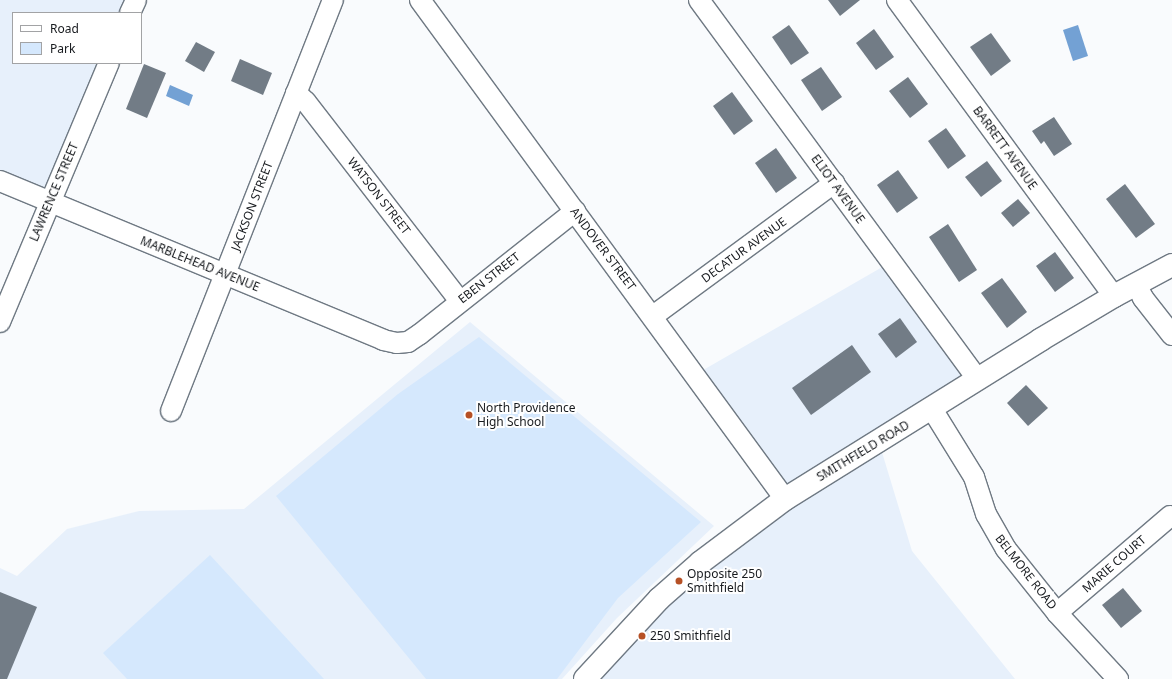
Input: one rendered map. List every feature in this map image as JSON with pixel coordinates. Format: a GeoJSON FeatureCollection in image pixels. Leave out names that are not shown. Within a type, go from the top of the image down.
{"type":"FeatureCollection","features":[{"type":"Feature","properties":{"kind":"main road","name":"SMITHFIELD ROAD"},"geometry":{"type":"LineString","coordinates":[[585,679],[659,599],[701,562],[785,499],[932,409],[977,378],[1114,296],[1172,265]]}},
{"type":"Feature","properties":{"kind":"street"},"geometry":{"type":"LineString","coordinates":[[130,12],[136,0]]}},
{"type":"Feature","properties":{"kind":"street","name":"JACKSON STREET"},"geometry":{"type":"LineString","coordinates":[[171,411],[226,275],[333,0]]}},
{"type":"Feature","properties":{"kind":"street","name":"ANDOVER STREET"},"geometry":{"type":"LineString","coordinates":[[420,0],[653,316],[785,499]]}},
{"type":"Feature","properties":{"kind":"street","name":"ELIOT AVENUE"},"geometry":{"type":"LineString","coordinates":[[699,0],[977,378]]}},
{"type":"Feature","properties":{"kind":"street","name":"BARRETT AVENUE"},"geometry":{"type":"LineString","coordinates":[[897,0],[1114,296]]}},
{"type":"Feature","properties":{"kind":"street","name":"LAWRENCE STREET"},"geometry":{"type":"LineString","coordinates":[[0,322],[109,64]]}},
{"type":"Feature","properties":{"kind":"street","name":"WATSON STREET"},"geometry":{"type":"LineString","coordinates":[[296,93],[306,102],[460,301]]}},
{"type":"Feature","properties":{"kind":"street","name":"MARBLEHEAD AVENUE"},"geometry":{"type":"LineString","coordinates":[[0,181],[383,340],[402,343]]}},
{"type":"Feature","properties":{"kind":"street","name":"DECATUR AVENUE"},"geometry":{"type":"LineString","coordinates":[[653,316],[834,183]]}},
{"type":"Feature","properties":{"kind":"street","name":"EBEN STREET"},"geometry":{"type":"LineString","coordinates":[[402,343],[420,334],[575,211]]}},
{"type":"Feature","properties":{"kind":"street"},"geometry":{"type":"LineString","coordinates":[[1136,284],[1143,298],[1172,335]]}},
{"type":"Feature","properties":{"kind":"street","name":"BELMORE ROAD"},"geometry":{"type":"LineString","coordinates":[[932,409],[974,476],[986,514],[996,533],[1057,613],[1118,679]]}},
{"type":"Feature","properties":{"kind":"street","name":"MARIE COURT"},"geometry":{"type":"LineString","coordinates":[[1057,613],[1170,516]]}},
{"type":"Feature","properties":{"kind":"shaded area"},"geometry":{"type":"Polygon","coordinates":[[[0,0],[135,0],[129,12],[12,12],[12,64],[109,64],[54,197],[0,185],[0,0]]]}},
{"type":"Feature","properties":{"kind":"shaded area"},"geometry":{"type":"Polygon","coordinates":[[[891,262],[975,374],[881,449],[912,551],[1015,679],[590,679],[708,559],[782,505],[698,373],[891,262]]]}},
{"type":"Feature","properties":{"kind":"shaded area","name":"North Providence High School"},"geometry":{"type":"Polygon","coordinates":[[[470,322],[714,526],[617,618],[562,679],[0,679],[0,568],[17,576],[67,529],[139,511],[244,509],[470,322]]]}},
{"type":"Feature","properties":{"kind":"green space"},"geometry":{"type":"Polygon","coordinates":[[[479,337],[701,522],[618,598],[557,679],[426,679],[276,496],[398,394],[479,337]]]}},
{"type":"Feature","properties":{"kind":"green space"},"geometry":{"type":"Polygon","coordinates":[[[210,555],[324,679],[127,679],[103,653],[210,555]]]}},
{"type":"Feature","properties":{"kind":"water"},"geometry":{"type":"Polygon","coordinates":[[[1078,25],[1088,56],[1073,61],[1063,30],[1078,25]]]}},
{"type":"Feature","properties":{"kind":"water"},"geometry":{"type":"Polygon","coordinates":[[[170,85],[193,95],[189,106],[166,96],[170,85]]]}},
{"type":"Feature","properties":{"kind":"building"},"geometry":{"type":"Polygon","coordinates":[[[828,0],[860,0],[840,16],[828,0]]]}},
{"type":"Feature","properties":{"kind":"building"},"geometry":{"type":"Polygon","coordinates":[[[789,25],[809,53],[791,65],[772,37],[789,25]]]}},
{"type":"Feature","properties":{"kind":"building"},"geometry":{"type":"Polygon","coordinates":[[[874,29],[894,57],[876,70],[856,43],[874,29]]]}},
{"type":"Feature","properties":{"kind":"building"},"geometry":{"type":"Polygon","coordinates":[[[991,33],[1011,61],[991,76],[970,47],[991,33]]]}},
{"type":"Feature","properties":{"kind":"building"},"geometry":{"type":"Polygon","coordinates":[[[196,42],[215,52],[204,72],[185,61],[196,42]]]}},
{"type":"Feature","properties":{"kind":"building"},"geometry":{"type":"Polygon","coordinates":[[[240,59],[272,73],[263,95],[231,81],[240,59]]]}},
{"type":"Feature","properties":{"kind":"building"},"geometry":{"type":"Polygon","coordinates":[[[144,64],[166,73],[147,118],[126,109],[144,64]]]}},
{"type":"Feature","properties":{"kind":"building"},"geometry":{"type":"Polygon","coordinates":[[[821,67],[842,97],[822,111],[801,80],[821,67]]]}},
{"type":"Feature","properties":{"kind":"building"},"geometry":{"type":"Polygon","coordinates":[[[908,77],[928,104],[910,118],[889,91],[908,77]]]}},
{"type":"Feature","properties":{"kind":"building"},"geometry":{"type":"Polygon","coordinates":[[[732,92],[753,121],[734,135],[713,106],[732,92]]]}},
{"type":"Feature","properties":{"kind":"building"},"geometry":{"type":"Polygon","coordinates":[[[1054,117],[1072,144],[1054,156],[1044,141],[1041,144],[1032,131],[1054,117]]]}},
{"type":"Feature","properties":{"kind":"building"},"geometry":{"type":"Polygon","coordinates":[[[946,128],[966,156],[948,169],[928,141],[946,128]]]}},
{"type":"Feature","properties":{"kind":"building"},"geometry":{"type":"Polygon","coordinates":[[[776,148],[797,178],[776,193],[755,163],[776,148]]]}},
{"type":"Feature","properties":{"kind":"building"},"geometry":{"type":"Polygon","coordinates":[[[987,161],[1002,181],[981,197],[965,177],[987,161]]]}},
{"type":"Feature","properties":{"kind":"building"},"geometry":{"type":"Polygon","coordinates":[[[898,170],[918,198],[897,213],[877,185],[898,170]]]}},
{"type":"Feature","properties":{"kind":"building"},"geometry":{"type":"Polygon","coordinates":[[[1125,184],[1155,224],[1136,238],[1106,199],[1125,184]]]}},
{"type":"Feature","properties":{"kind":"building"},"geometry":{"type":"Polygon","coordinates":[[[1018,199],[1030,213],[1013,227],[1001,213],[1018,199]]]}},
{"type":"Feature","properties":{"kind":"building"},"geometry":{"type":"Polygon","coordinates":[[[948,224],[977,270],[959,282],[929,237],[948,224]]]}},
{"type":"Feature","properties":{"kind":"building"},"geometry":{"type":"Polygon","coordinates":[[[1055,252],[1074,278],[1055,292],[1036,266],[1055,252]]]}},
{"type":"Feature","properties":{"kind":"building"},"geometry":{"type":"Polygon","coordinates":[[[1002,278],[1027,312],[1007,328],[981,293],[1002,278]]]}},
{"type":"Feature","properties":{"kind":"building"},"geometry":{"type":"Polygon","coordinates":[[[900,318],[917,342],[896,358],[878,334],[900,318]]]}},
{"type":"Feature","properties":{"kind":"building"},"geometry":{"type":"Polygon","coordinates":[[[852,345],[871,372],[811,415],[792,388],[852,345]]]}},
{"type":"Feature","properties":{"kind":"building"},"geometry":{"type":"Polygon","coordinates":[[[1026,385],[1048,408],[1028,426],[1007,403],[1026,385]]]}},
{"type":"Feature","properties":{"kind":"building"},"geometry":{"type":"Polygon","coordinates":[[[1123,588],[1142,611],[1121,628],[1102,605],[1123,588]]]}},
{"type":"Feature","properties":{"kind":"building"},"geometry":{"type":"Polygon","coordinates":[[[0,592],[37,607],[7,679],[0,679],[0,592]]]}},
{"type":"Feature","properties":{"kind":"place","name":"North Providence High School"},"geometry":{"type":"Point","coordinates":[469,415]}},
{"type":"Feature","properties":{"kind":"place","name":"Opposite 250 Smithfield"},"geometry":{"type":"Point","coordinates":[679,581]}},
{"type":"Feature","properties":{"kind":"place","name":"250 Smithfield"},"geometry":{"type":"Point","coordinates":[642,636]}}]}
